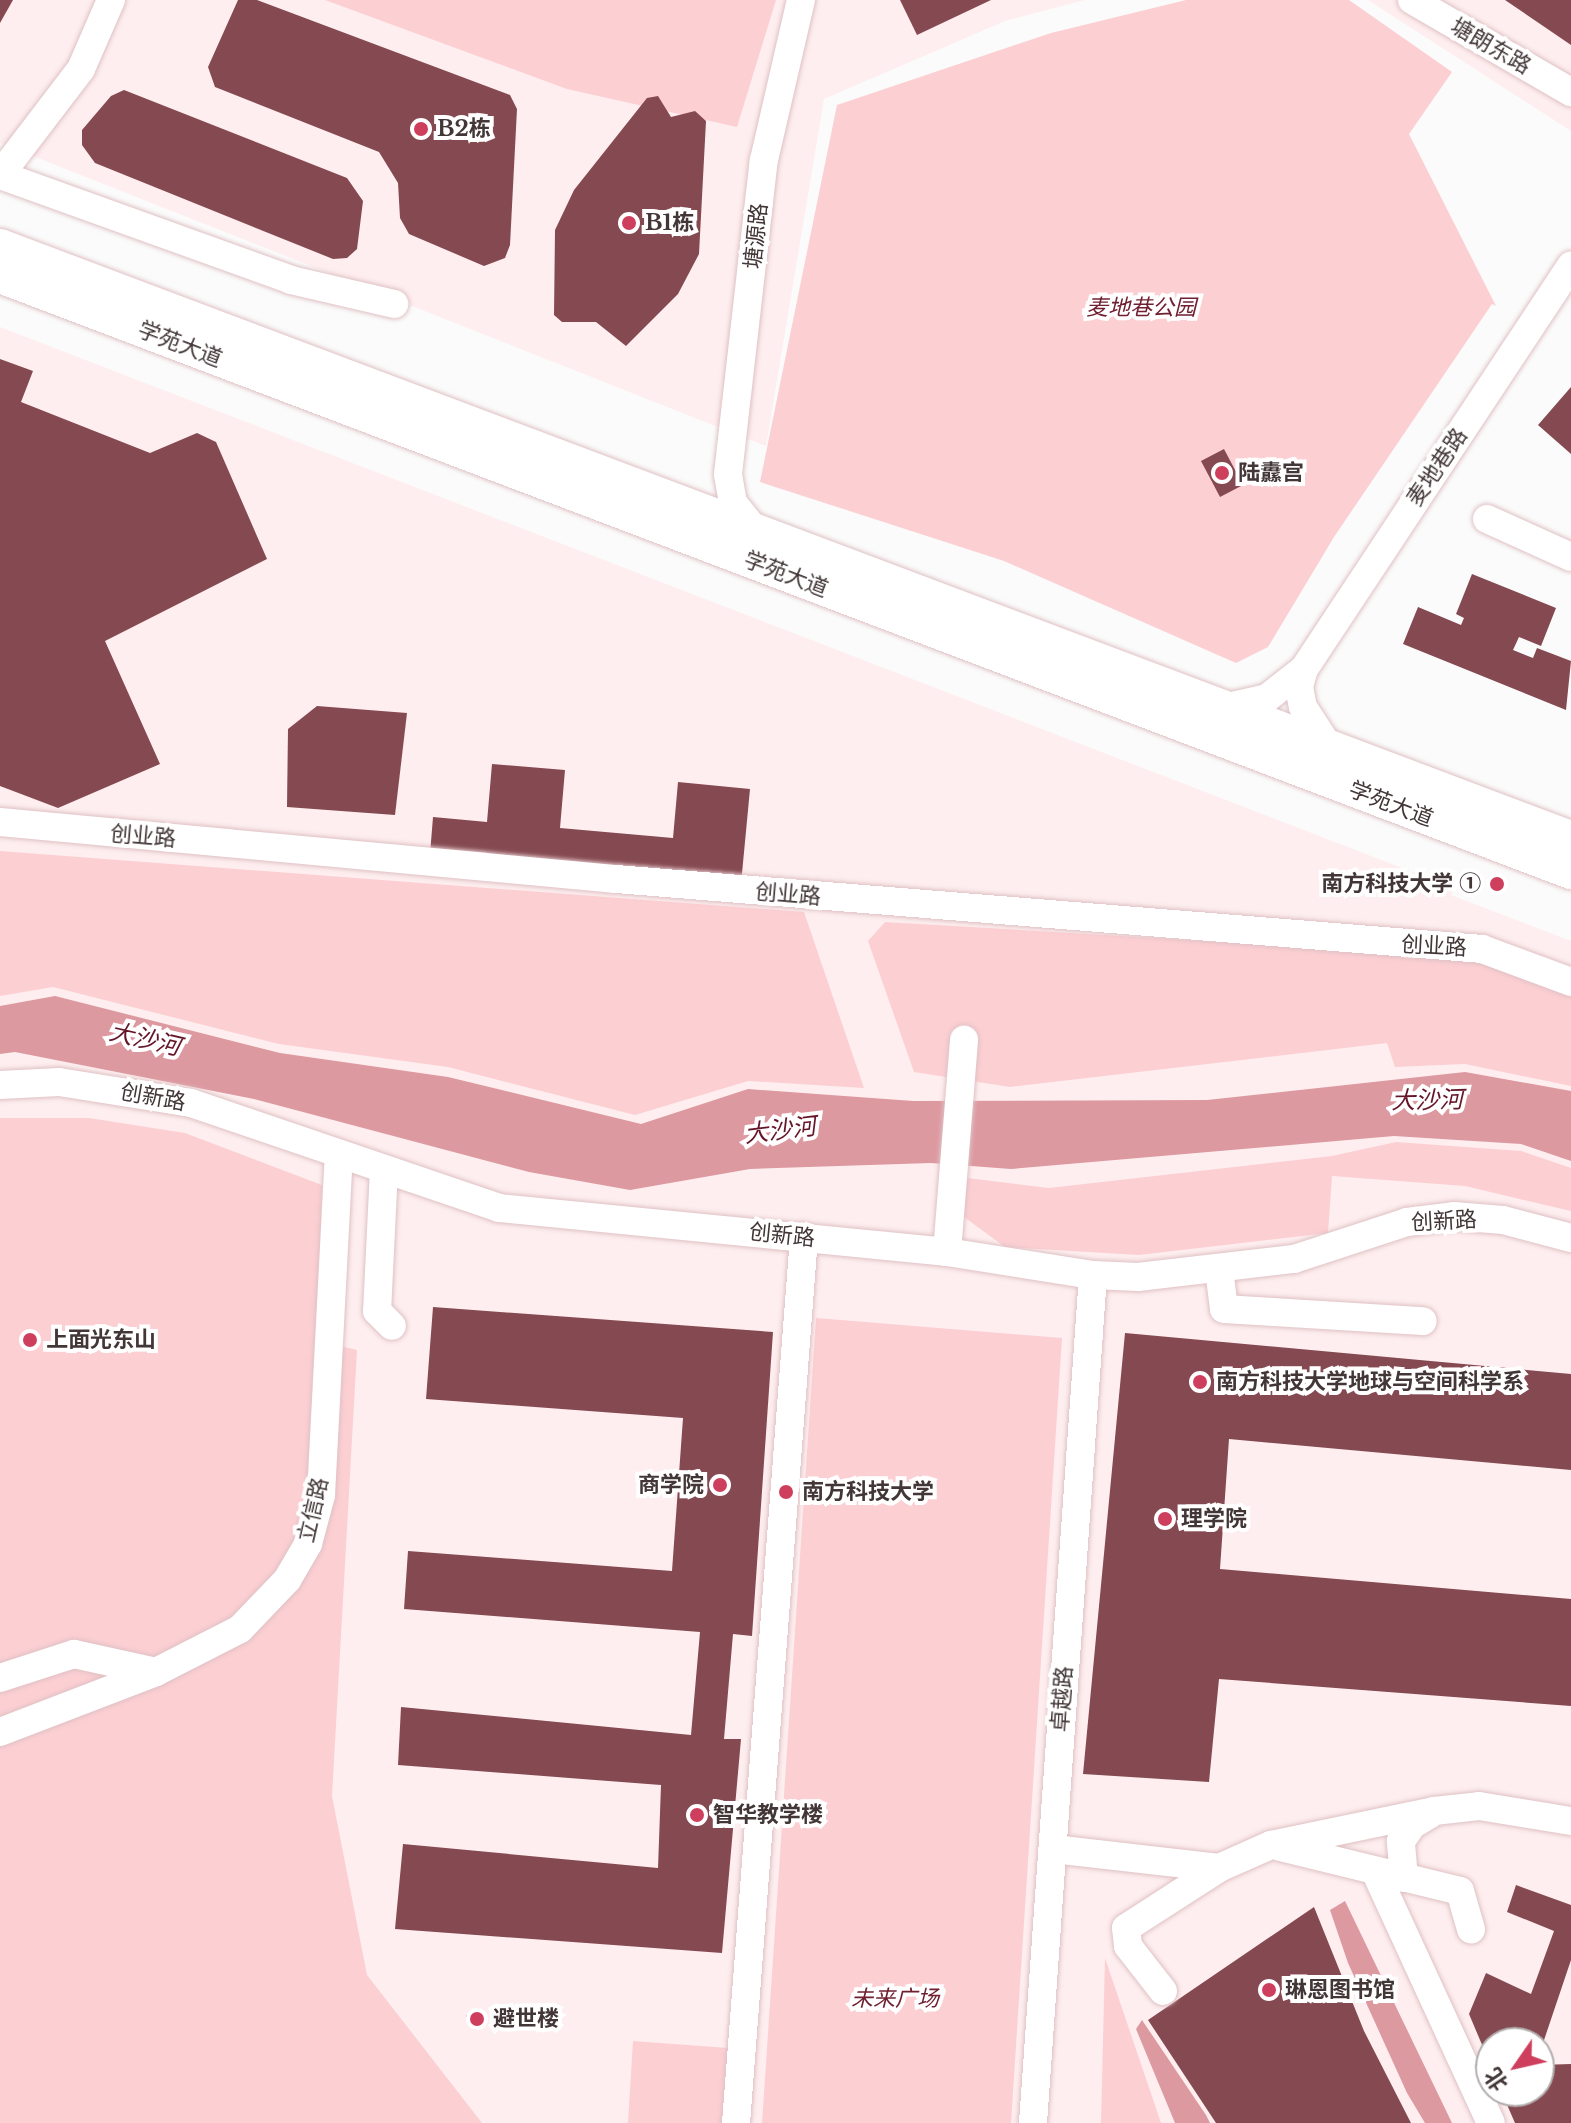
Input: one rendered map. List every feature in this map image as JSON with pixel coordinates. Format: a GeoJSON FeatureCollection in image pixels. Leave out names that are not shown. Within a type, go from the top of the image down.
{"type":"FeatureCollection","features":[{"type":"Feature","properties":{"kind":"main road","name":"学苑大道"},"geometry":{"type":"LineString","coordinates":[[0,246],[1571,838]]}},
{"type":"Feature","properties":{"kind":"main road","name":"学苑大道"},"geometry":{"type":"LineString","coordinates":[[0,276],[1571,872]]}},
{"type":"Feature","properties":{"kind":"street"},"geometry":{"type":"LineString","coordinates":[[111,0],[81,69],[0,175],[291,280],[394,304]]}},
{"type":"Feature","properties":{"kind":"street","name":"塘源路"},"geometry":{"type":"LineString","coordinates":[[755,530],[733,503],[728,474],[764,160],[801,0]]}},
{"type":"Feature","properties":{"kind":"street","name":"塘朗东路"},"geometry":{"type":"LineString","coordinates":[[1412,0],[1571,92]]}},
{"type":"Feature","properties":{"kind":"street","name":"麦地巷路"},"geometry":{"type":"LineString","coordinates":[[1224,708],[1267,698],[1304,669],[1571,265]]}},
{"type":"Feature","properties":{"kind":"street"},"geometry":{"type":"LineString","coordinates":[[685,504],[710,494],[728,474]]}},
{"type":"Feature","properties":{"kind":"street"},"geometry":{"type":"LineString","coordinates":[[1487,519],[1571,557]]}},
{"type":"Feature","properties":{"kind":"street"},"geometry":{"type":"LineString","coordinates":[[1304,669],[1299,687],[1303,707],[1329,747]]}},
{"type":"Feature","properties":{"kind":"street","name":"创业路"},"geometry":{"type":"LineString","coordinates":[[0,822],[663,883],[1482,949],[1571,982]]}},
{"type":"Feature","properties":{"kind":"street"},"geometry":{"type":"LineString","coordinates":[[947,1252],[964,1040]]}},
{"type":"Feature","properties":{"kind":"street","name":"创新路"},"geometry":{"type":"LineString","coordinates":[[0,1085],[59,1082],[191,1103],[499,1208],[947,1252],[1093,1275],[1138,1277],[1294,1259],[1407,1222],[1454,1216],[1503,1220],[1571,1238]]}},
{"type":"Feature","properties":{"kind":"street","name":"立信路"},"geometry":{"type":"LineString","coordinates":[[0,1732],[156,1672],[240,1629],[287,1580],[308,1544],[321,1495],[339,1154]]}},
{"type":"Feature","properties":{"kind":"street"},"geometry":{"type":"LineString","coordinates":[[384,1169],[377,1311],[392,1326]]}},
{"type":"Feature","properties":{"kind":"street"},"geometry":{"type":"LineString","coordinates":[[736,2123],[804,1237]]}},
{"type":"Feature","properties":{"kind":"street"},"geometry":{"type":"LineString","coordinates":[[1219,1269],[1224,1309],[1423,1321]]}},
{"type":"Feature","properties":{"kind":"street","name":"卓越路"},"geometry":{"type":"LineString","coordinates":[[1033,2123],[1093,1275]]}},
{"type":"Feature","properties":{"kind":"street"},"geometry":{"type":"LineString","coordinates":[[0,1678],[74,1654],[156,1672]]}},
{"type":"Feature","properties":{"kind":"street"},"geometry":{"type":"LineString","coordinates":[[1163,1991],[1128,1946],[1126,1928],[1219,1868],[1271,1845],[1434,1811],[1479,1806],[1571,1821]]}},
{"type":"Feature","properties":{"kind":"street"},"geometry":{"type":"LineString","coordinates":[[1404,1878],[1398,1856],[1403,1836],[1434,1811]]}},
{"type":"Feature","properties":{"kind":"street"},"geometry":{"type":"LineString","coordinates":[[1365,1825],[1355,1842],[1491,2123]]}},
{"type":"Feature","properties":{"kind":"street"},"geometry":{"type":"LineString","coordinates":[[1271,1845],[1460,1891],[1471,1929]]}},
{"type":"Feature","properties":{"kind":"street"},"geometry":{"type":"LineString","coordinates":[[1062,1850],[1219,1868]]}},
{"type":"Feature","properties":{"kind":"shaded area"},"geometry":{"type":"Polygon","coordinates":[[[0,0],[1085,0],[1005,21],[824,99],[766,446],[0,143],[0,0]]]}},
{"type":"Feature","properties":{"kind":"shaded area"},"geometry":{"type":"Polygon","coordinates":[[[1368,0],[1571,0],[1571,131],[1368,0]]]}},
{"type":"Feature","properties":{"kind":"shaded area","name":"南方科技大学"},"geometry":{"type":"Polygon","coordinates":[[[0,327],[1454,888],[1451,895],[1571,941],[1571,2123],[0,2123],[0,327]]]}},
{"type":"Feature","properties":{"kind":"green space"},"geometry":{"type":"Polygon","coordinates":[[[325,0],[776,0],[737,127],[567,89],[325,0]]]}},
{"type":"Feature","properties":{"kind":"green space","name":"麦地巷公园"},"geometry":{"type":"Polygon","coordinates":[[[1186,0],[1349,0],[1452,72],[1409,134],[1496,306],[1492,304],[1334,537],[1268,647],[1236,663],[1004,561],[760,482],[837,105],[1051,33],[1186,0]]]}},
{"type":"Feature","properties":{"kind":"green space"},"geometry":{"type":"Polygon","coordinates":[[[0,851],[804,912],[864,1088],[748,1081],[635,1115],[448,1067],[279,1044],[53,987],[0,996],[0,851]]]}},
{"type":"Feature","properties":{"kind":"green space"},"geometry":{"type":"Polygon","coordinates":[[[885,922],[1477,957],[1571,994],[1571,1086],[1465,1064],[1395,1067],[1387,1043],[1010,1087],[914,1072],[868,941],[885,922]]]}},
{"type":"Feature","properties":{"kind":"green space"},"geometry":{"type":"Polygon","coordinates":[[[0,1118],[89,1118],[185,1133],[322,1185],[319,1341],[357,1350],[332,1796],[367,1975],[482,2123],[0,2123],[0,1118]]]}},
{"type":"Feature","properties":{"kind":"green space"},"geometry":{"type":"Polygon","coordinates":[[[1396,1142],[1521,1151],[1571,1168],[1571,1211],[1465,1186],[1332,1176],[1328,1233],[1139,1255],[1005,1247],[964,1217],[951,1176],[1049,1188],[1332,1156],[1396,1142]]]}},
{"type":"Feature","properties":{"kind":"green space","name":"未来广场"},"geometry":{"type":"Polygon","coordinates":[[[816,1318],[1062,1338],[1011,2123],[762,2123],[816,1318]]]}},
{"type":"Feature","properties":{"kind":"green space"},"geometry":{"type":"Polygon","coordinates":[[[1105,1958],[1161,2123],[1101,2123],[1105,1958]]]}},
{"type":"Feature","properties":{"kind":"green space"},"geometry":{"type":"Polygon","coordinates":[[[633,2041],[728,2048],[723,2123],[628,2123],[633,2041]]]}},
{"type":"Feature","properties":{"kind":"water","name":"大沙河"},"geometry":{"type":"Polygon","coordinates":[[[55,996],[280,1053],[448,1077],[641,1124],[748,1089],[913,1101],[1207,1100],[1465,1072],[1571,1091],[1571,1161],[1521,1144],[1394,1136],[1011,1169],[931,1163],[750,1169],[630,1190],[529,1172],[254,1099],[15,1052],[0,1054],[0,1006],[55,996]]]}},
{"type":"Feature","properties":{"kind":"water"},"geometry":{"type":"Polygon","coordinates":[[[1345,1901],[1452,2123],[1425,2123],[1407,2093],[1348,1963],[1330,1910],[1345,1901]]]}},
{"type":"Feature","properties":{"kind":"water"},"geometry":{"type":"Polygon","coordinates":[[[1142,2020],[1210,2123],[1175,2123],[1136,2029],[1142,2020]]]}},
{"type":"Feature","properties":{"kind":"building"},"geometry":{"type":"Polygon","coordinates":[[[0,0],[13,0],[0,23],[0,0]]]}},
{"type":"Feature","properties":{"kind":"building","name":"B2栋"},"geometry":{"type":"Polygon","coordinates":[[[238,0],[257,0],[510,95],[517,109],[510,245],[505,258],[484,266],[409,234],[400,218],[398,183],[379,152],[215,87],[208,67],[238,0]]]}},
{"type":"Feature","properties":{"kind":"building"},"geometry":{"type":"Polygon","coordinates":[[[900,0],[991,0],[917,35],[900,0]]]}},
{"type":"Feature","properties":{"kind":"building"},"geometry":{"type":"Polygon","coordinates":[[[1505,0],[1571,0],[1571,45],[1505,0]]]}},
{"type":"Feature","properties":{"kind":"building"},"geometry":{"type":"Polygon","coordinates":[[[124,90],[347,178],[363,201],[357,249],[347,258],[333,259],[95,163],[82,145],[82,130],[111,96],[124,90]]]}},
{"type":"Feature","properties":{"kind":"building","name":"B1栋"},"geometry":{"type":"Polygon","coordinates":[[[658,96],[671,117],[695,111],[706,121],[699,254],[678,294],[626,346],[596,322],[562,322],[554,315],[555,230],[574,190],[647,98],[658,96]]]}},
{"type":"Feature","properties":{"kind":"building"},"geometry":{"type":"Polygon","coordinates":[[[0,359],[33,371],[21,402],[150,453],[197,433],[216,442],[267,559],[105,641],[160,764],[58,808],[0,786],[0,359]]]}},
{"type":"Feature","properties":{"kind":"building"},"geometry":{"type":"Polygon","coordinates":[[[1571,387],[1571,454],[1538,425],[1571,387]]]}},
{"type":"Feature","properties":{"kind":"building","name":"陆纛宫"},"geometry":{"type":"Polygon","coordinates":[[[1224,449],[1243,485],[1220,497],[1201,461],[1224,449]]]}},
{"type":"Feature","properties":{"kind":"building"},"geometry":{"type":"Polygon","coordinates":[[[1472,574],[1556,608],[1541,646],[1519,637],[1513,650],[1533,658],[1537,648],[1571,661],[1566,710],[1403,644],[1418,607],[1461,625],[1464,618],[1456,614],[1472,574]]]}},
{"type":"Feature","properties":{"kind":"building"},"geometry":{"type":"Polygon","coordinates":[[[317,706],[407,713],[395,815],[287,807],[288,729],[317,706]]]}},
{"type":"Feature","properties":{"kind":"building"},"geometry":{"type":"Polygon","coordinates":[[[492,764],[565,770],[560,828],[673,838],[678,782],[750,789],[741,884],[430,854],[433,817],[487,822],[492,764]]]}},
{"type":"Feature","properties":{"kind":"building"},"geometry":{"type":"Polygon","coordinates":[[[433,1307],[773,1332],[752,1636],[733,1634],[724,1739],[741,1739],[722,1953],[395,1929],[403,1844],[658,1868],[661,1785],[398,1765],[401,1707],[691,1735],[700,1632],[404,1609],[408,1551],[672,1571],[683,1418],[426,1399],[433,1307]]]}},
{"type":"Feature","properties":{"kind":"building","name":"理学院"},"geometry":{"type":"Polygon","coordinates":[[[1125,1333],[1571,1374],[1571,1470],[1229,1439],[1220,1569],[1571,1599],[1571,1706],[1219,1679],[1209,1782],[1083,1774],[1125,1333]]]}},
{"type":"Feature","properties":{"kind":"building"},"geometry":{"type":"Polygon","coordinates":[[[1516,1885],[1571,1905],[1571,1960],[1548,2027],[1475,2028],[1469,2014],[1486,1973],[1531,1994],[1554,1931],[1507,1912],[1516,1885]]]}},
{"type":"Feature","properties":{"kind":"building","name":"琳恩图书馆"},"geometry":{"type":"Polygon","coordinates":[[[1314,1907],[1364,2031],[1411,2123],[1216,2123],[1148,2020],[1314,1907]]]}},
{"type":"Feature","properties":{"kind":"building","name":"避世楼"},"geometry":{"type":"Polygon","coordinates":[[[478,2008],[487,2021],[475,2030],[466,2016],[478,2008]]]}},
{"type":"Feature","properties":{"kind":"building"},"geometry":{"type":"Polygon","coordinates":[[[1555,2064],[1571,2064],[1571,2123],[1515,2123],[1508,2107],[1555,2107],[1555,2064]]]}},
{"type":"Feature","properties":{"kind":"place","name":"B2栋"},"geometry":{"type":"Point","coordinates":[421,129]}},
{"type":"Feature","properties":{"kind":"place","name":"B1栋"},"geometry":{"type":"Point","coordinates":[629,223]}},
{"type":"Feature","properties":{"kind":"place","name":"陆纛宫"},"geometry":{"type":"Point","coordinates":[1222,473]}},
{"type":"Feature","properties":{"kind":"place","name":"南方科技大学 ①"},"geometry":{"type":"Point","coordinates":[1497,884]}},
{"type":"Feature","properties":{"kind":"place","name":"上面光东山"},"geometry":{"type":"Point","coordinates":[30,1340]}},
{"type":"Feature","properties":{"kind":"place","name":"南方科技大学地球与空间科学系"},"geometry":{"type":"Point","coordinates":[1200,1382]}},
{"type":"Feature","properties":{"kind":"place","name":"商学院"},"geometry":{"type":"Point","coordinates":[720,1485]}},
{"type":"Feature","properties":{"kind":"place","name":"南方科技大学"},"geometry":{"type":"Point","coordinates":[786,1492]}},
{"type":"Feature","properties":{"kind":"place","name":"理学院"},"geometry":{"type":"Point","coordinates":[1165,1519]}},
{"type":"Feature","properties":{"kind":"place","name":"智华教学楼"},"geometry":{"type":"Point","coordinates":[697,1815]}},
{"type":"Feature","properties":{"kind":"place","name":"琳恩图书馆"},"geometry":{"type":"Point","coordinates":[1269,1990]}},
{"type":"Feature","properties":{"kind":"place","name":"避世楼"},"geometry":{"type":"Point","coordinates":[477,2019]}}]}
